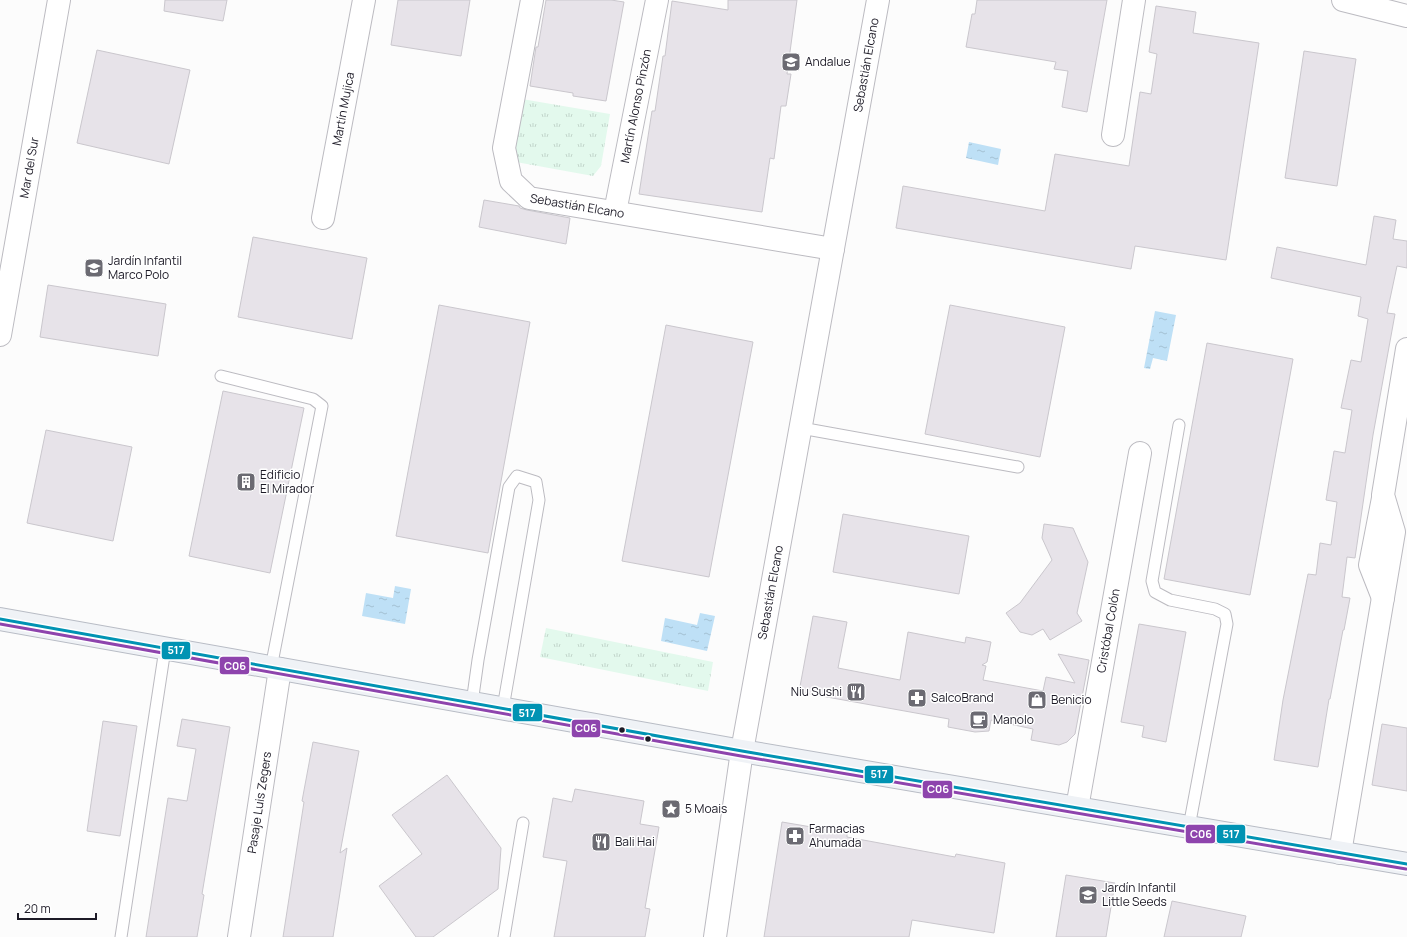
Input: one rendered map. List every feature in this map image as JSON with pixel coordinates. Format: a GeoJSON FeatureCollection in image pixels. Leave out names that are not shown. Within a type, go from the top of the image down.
{"type":"FeatureCollection","features":[{"type":"Feature","properties":{"kind":"main road"},"geometry":{"type":"LineString","coordinates":[[0,619],[742,751],[1407,864]]}},
{"type":"Feature","properties":{"kind":"street","name":"Mar del Sur"},"geometry":{"type":"LineString","coordinates":[[0,335],[7,256],[59,0]]}},
{"type":"Feature","properties":{"kind":"street","name":"Martín Mujica"},"geometry":{"type":"LineString","coordinates":[[323,218],[364,0]]}},
{"type":"Feature","properties":{"kind":"street","name":"Sebastián Elcano"},"geometry":{"type":"LineString","coordinates":[[532,0],[504,148],[511,181],[529,198],[833,249]]}},
{"type":"Feature","properties":{"kind":"street","name":"Martín Alonso Pinzón"},"geometry":{"type":"LineString","coordinates":[[615,212],[657,0]]}},
{"type":"Feature","properties":{"kind":"street","name":"Sebastián Elcano"},"geometry":{"type":"LineString","coordinates":[[714,937],[742,751],[878,0]]}},
{"type":"Feature","properties":{"kind":"street"},"geometry":{"type":"LineString","coordinates":[[1113,135],[1134,0]]}},
{"type":"Feature","properties":{"kind":"street"},"geometry":{"type":"LineString","coordinates":[[1343,0],[1407,16]]}},
{"type":"Feature","properties":{"kind":"street"},"geometry":{"type":"LineString","coordinates":[[1340,853],[1394,532],[1383,495],[1407,349]]}},
{"type":"Feature","properties":{"kind":"street","name":"Cristóbal Colón"},"geometry":{"type":"LineString","coordinates":[[1077,808],[1140,453]]}},
{"type":"Feature","properties":{"kind":"street","name":"Pasaje Luis Zegers"},"geometry":{"type":"LineString","coordinates":[[239,937],[275,668]]}},
{"type":"Feature","properties":{"kind":"lane"},"geometry":{"type":"LineString","coordinates":[[221,376],[313,399],[322,406],[275,668]]}},
{"type":"Feature","properties":{"kind":"lane"},"geometry":{"type":"LineString","coordinates":[[1179,425],[1152,581],[1155,592],[1163,597],[1170,600],[1215,609],[1225,614],[1228,624],[1189,827]]}},
{"type":"Feature","properties":{"kind":"lane"},"geometry":{"type":"LineString","coordinates":[[800,428],[1018,467]]}},
{"type":"Feature","properties":{"kind":"lane"},"geometry":{"type":"LineString","coordinates":[[472,703],[478,660],[509,487],[517,476],[536,482],[539,500],[503,708]]}},
{"type":"Feature","properties":{"kind":"lane"},"geometry":{"type":"LineString","coordinates":[[121,937],[165,649]]}},
{"type":"Feature","properties":{"kind":"lane"},"geometry":{"type":"LineString","coordinates":[[504,937],[523,823]]}},
{"type":"Feature","properties":{"kind":"green space"},"geometry":{"type":"Polygon","coordinates":[[[516,98],[610,114],[601,166],[593,176],[516,162],[511,147],[516,98]]]}},
{"type":"Feature","properties":{"kind":"green space"},"geometry":{"type":"Polygon","coordinates":[[[546,628],[713,662],[708,691],[540,657],[546,628]]]}},
{"type":"Feature","properties":{"kind":"water"},"geometry":{"type":"Polygon","coordinates":[[[969,142],[1001,149],[998,165],[966,158],[969,142]]]}},
{"type":"Feature","properties":{"kind":"water"},"geometry":{"type":"Polygon","coordinates":[[[1155,311],[1176,315],[1167,361],[1153,358],[1150,369],[1144,368],[1155,311]]]}},
{"type":"Feature","properties":{"kind":"water"},"geometry":{"type":"Polygon","coordinates":[[[395,586],[411,589],[405,624],[362,616],[366,593],[393,598],[395,586]]]}},
{"type":"Feature","properties":{"kind":"water"},"geometry":{"type":"Polygon","coordinates":[[[700,613],[715,616],[707,651],[661,641],[665,618],[697,625],[700,613]]]}},
{"type":"Feature","properties":{"kind":"building"},"geometry":{"type":"Polygon","coordinates":[[[165,0],[227,0],[223,21],[164,11],[165,0]]]}},
{"type":"Feature","properties":{"kind":"building"},"geometry":{"type":"Polygon","coordinates":[[[398,0],[470,0],[461,56],[391,45],[398,0]]]}},
{"type":"Feature","properties":{"kind":"building"},"geometry":{"type":"Polygon","coordinates":[[[546,0],[611,0],[624,2],[606,101],[573,96],[573,93],[530,86],[536,47],[538,47],[546,0]]]}},
{"type":"Feature","properties":{"kind":"building"},"geometry":{"type":"Polygon","coordinates":[[[728,0],[797,0],[787,74],[791,74],[786,106],[781,106],[774,159],[770,158],[762,212],[639,194],[652,111],[655,111],[663,56],[665,56],[672,1],[728,10],[728,0]]]}},
{"type":"Feature","properties":{"kind":"building"},"geometry":{"type":"Polygon","coordinates":[[[977,0],[1107,0],[1087,112],[1062,107],[1068,71],[1054,69],[1056,62],[966,47],[972,14],[975,14],[977,0]]]}},
{"type":"Feature","properties":{"kind":"building"},"geometry":{"type":"Polygon","coordinates":[[[1156,6],[1196,12],[1193,33],[1259,43],[1226,260],[1135,246],[1131,269],[896,228],[903,186],[1045,211],[1055,154],[1129,166],[1140,92],[1151,94],[1157,54],[1149,52],[1156,6]]]}},
{"type":"Feature","properties":{"kind":"building"},"geometry":{"type":"Polygon","coordinates":[[[97,50],[190,70],[169,164],[77,143],[97,50]]]}},
{"type":"Feature","properties":{"kind":"building"},"geometry":{"type":"Polygon","coordinates":[[[1304,51],[1356,59],[1337,186],[1285,178],[1304,51]]]}},
{"type":"Feature","properties":{"kind":"building"},"geometry":{"type":"Polygon","coordinates":[[[484,200],[519,206],[520,208],[527,210],[570,218],[566,244],[479,227],[484,200]]]}},
{"type":"Feature","properties":{"kind":"building"},"geometry":{"type":"Polygon","coordinates":[[[1374,216],[1396,220],[1393,239],[1407,241],[1407,268],[1397,266],[1387,313],[1395,314],[1373,435],[1355,558],[1347,557],[1342,597],[1350,598],[1329,699],[1318,767],[1274,760],[1283,700],[1308,574],[1316,575],[1320,543],[1331,545],[1337,502],[1326,500],[1334,451],[1345,453],[1352,410],[1341,408],[1351,360],[1361,362],[1368,319],[1358,316],[1361,297],[1271,278],[1277,247],[1366,265],[1374,216]]]}},
{"type":"Feature","properties":{"kind":"building"},"geometry":{"type":"Polygon","coordinates":[[[253,237],[367,258],[352,339],[238,317],[253,237]]]}},
{"type":"Feature","properties":{"kind":"building"},"geometry":{"type":"Polygon","coordinates":[[[48,285],[166,304],[158,356],[40,337],[48,285]]]}},
{"type":"Feature","properties":{"kind":"building"},"geometry":{"type":"Polygon","coordinates":[[[439,305],[530,322],[488,553],[396,536],[439,305]]]}},
{"type":"Feature","properties":{"kind":"building"},"geometry":{"type":"Polygon","coordinates":[[[950,305],[1065,327],[1040,457],[925,434],[950,305]]]}},
{"type":"Feature","properties":{"kind":"building"},"geometry":{"type":"Polygon","coordinates":[[[666,325],[753,342],[709,577],[622,561],[666,325]]]}},
{"type":"Feature","properties":{"kind":"building"},"geometry":{"type":"Polygon","coordinates":[[[1207,343],[1293,359],[1250,595],[1164,579],[1207,343]]]}},
{"type":"Feature","properties":{"kind":"building","name":"Edificio El Mirador"},"geometry":{"type":"Polygon","coordinates":[[[223,391],[304,408],[270,573],[189,556],[223,391]]]}},
{"type":"Feature","properties":{"kind":"building"},"geometry":{"type":"Polygon","coordinates":[[[46,430],[132,447],[113,541],[27,523],[46,430]]]}},
{"type":"Feature","properties":{"kind":"building"},"geometry":{"type":"Polygon","coordinates":[[[843,514],[969,536],[959,594],[833,572],[843,514]]]}},
{"type":"Feature","properties":{"kind":"building"},"geometry":{"type":"Polygon","coordinates":[[[1044,524],[1073,528],[1088,562],[1077,613],[1082,621],[1050,640],[1043,629],[1032,635],[1020,632],[1006,613],[1020,603],[1052,560],[1042,538],[1044,524]]]}},
{"type":"Feature","properties":{"kind":"building"},"geometry":{"type":"Polygon","coordinates":[[[813,616],[847,622],[838,668],[900,680],[908,632],[965,643],[966,637],[991,642],[987,662],[982,665],[986,666],[983,680],[1043,691],[1046,677],[1075,683],[1058,654],[1089,660],[1075,734],[1067,742],[1059,745],[1031,740],[1033,729],[991,720],[989,731],[975,732],[948,727],[949,719],[799,692],[813,616]]]}},
{"type":"Feature","properties":{"kind":"building"},"geometry":{"type":"Polygon","coordinates":[[[1139,624],[1186,632],[1166,742],[1142,737],[1144,726],[1121,722],[1139,624]]]}},
{"type":"Feature","properties":{"kind":"building"},"geometry":{"type":"Polygon","coordinates":[[[182,719],[230,727],[202,894],[204,895],[197,937],[146,937],[168,798],[187,801],[196,749],[177,746],[182,719]]]}},
{"type":"Feature","properties":{"kind":"building"},"geometry":{"type":"Polygon","coordinates":[[[103,721],[137,726],[120,836],[87,831],[103,721]]]}},
{"type":"Feature","properties":{"kind":"building"},"geometry":{"type":"Polygon","coordinates":[[[1382,724],[1407,728],[1407,791],[1372,785],[1382,724]]]}},
{"type":"Feature","properties":{"kind":"building"},"geometry":{"type":"Polygon","coordinates":[[[313,742],[359,751],[340,853],[347,848],[333,937],[283,937],[304,802],[302,801],[313,742]]]}},
{"type":"Feature","properties":{"kind":"building"},"geometry":{"type":"Polygon","coordinates":[[[447,775],[501,848],[498,889],[433,937],[416,937],[379,886],[422,854],[392,815],[447,775]]]}},
{"type":"Feature","properties":{"kind":"building"},"geometry":{"type":"Polygon","coordinates":[[[575,789],[644,801],[640,824],[659,827],[645,908],[650,909],[645,937],[554,937],[567,861],[543,857],[553,798],[572,802],[575,789]]]}},
{"type":"Feature","properties":{"kind":"building"},"geometry":{"type":"Polygon","coordinates":[[[782,822],[847,833],[847,837],[955,857],[956,854],[1005,863],[994,933],[912,920],[909,937],[764,937],[782,822]]]}},
{"type":"Feature","properties":{"kind":"building","name":"Jardín Infantil Little Seeds"},"geometry":{"type":"Polygon","coordinates":[[[1066,875],[1115,883],[1106,937],[1056,937],[1066,875]]]}},
{"type":"Feature","properties":{"kind":"building"},"geometry":{"type":"Polygon","coordinates":[[[1172,901],[1246,916],[1241,937],[1164,937],[1172,901]]]}},
{"type":"Feature","properties":{"kind":"transit line","name":"517"},"geometry":{"type":"LineString","coordinates":[[0,619],[742,751],[1407,864]]}},
{"type":"Feature","properties":{"kind":"transit line","name":"C06"},"geometry":{"type":"LineString","coordinates":[[0,624],[741,756],[1406,869]]}},
{"type":"Feature","properties":{"kind":"place","name":"Andalue"},"geometry":{"type":"Point","coordinates":[791,62]}},
{"type":"Feature","properties":{"kind":"place","name":"Jardín Infantil Marco Polo"},"geometry":{"type":"Point","coordinates":[94,268]}},
{"type":"Feature","properties":{"kind":"place","name":"Edificio El Mirador"},"geometry":{"type":"Point","coordinates":[246,482]}},
{"type":"Feature","properties":{"kind":"place","name":"Niu Sushi"},"geometry":{"type":"Point","coordinates":[856,692]}},
{"type":"Feature","properties":{"kind":"place","name":"SalcoBrand"},"geometry":{"type":"Point","coordinates":[917,698]}},
{"type":"Feature","properties":{"kind":"place","name":"Benicio"},"geometry":{"type":"Point","coordinates":[1037,700]}},
{"type":"Feature","properties":{"kind":"place","name":"Manolo"},"geometry":{"type":"Point","coordinates":[979,720]}},
{"type":"Feature","properties":{"kind":"place","name":"5 Moais"},"geometry":{"type":"Point","coordinates":[671,809]}},
{"type":"Feature","properties":{"kind":"place","name":"Farmacias Ahumada"},"geometry":{"type":"Point","coordinates":[795,836]}},
{"type":"Feature","properties":{"kind":"place","name":"Bali Hai"},"geometry":{"type":"Point","coordinates":[601,842]}},
{"type":"Feature","properties":{"kind":"place","name":"Jardín Infantil Little Seeds"},"geometry":{"type":"Point","coordinates":[1088,895]}}]}
